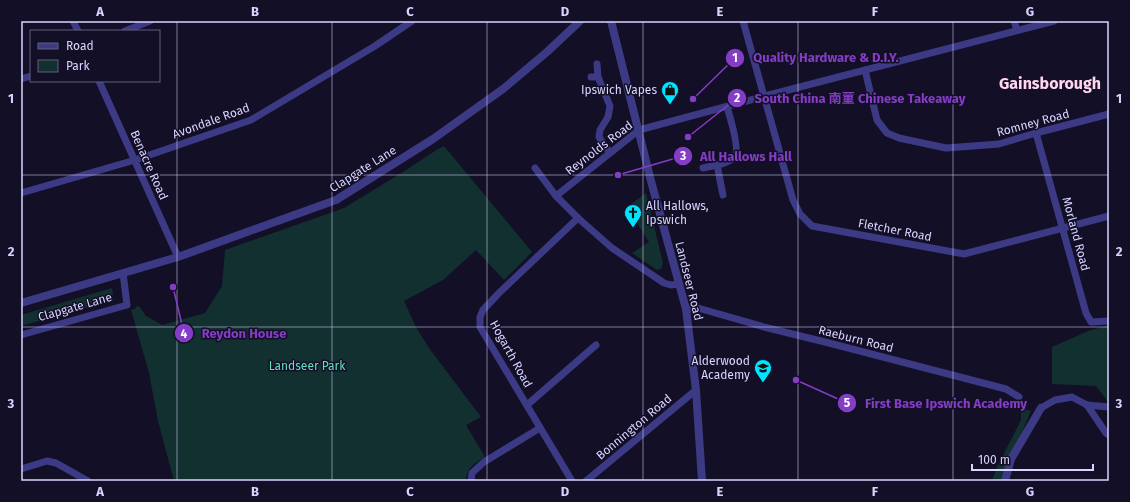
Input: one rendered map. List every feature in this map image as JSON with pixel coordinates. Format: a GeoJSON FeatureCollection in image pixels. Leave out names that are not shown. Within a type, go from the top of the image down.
{"type":"FeatureCollection","features":[{"type":"Feature","properties":{"kind":"street"},"geometry":{"type":"LineString","coordinates":[[73,21],[78,30]]}},
{"type":"Feature","properties":{"kind":"street"},"geometry":{"type":"LineString","coordinates":[[128,30],[150,21]]}},
{"type":"Feature","properties":{"kind":"street","name":"Avondale Road"},"geometry":{"type":"LineString","coordinates":[[21,193],[135,160],[251,120],[375,46],[412,21]]}},
{"type":"Feature","properties":{"kind":"street","name":"Clapgate Lane"},"geometry":{"type":"LineString","coordinates":[[21,303],[178,257],[336,200],[433,139],[504,89],[580,21]]}},
{"type":"Feature","properties":{"kind":"street","name":"Landseer Road"},"geometry":{"type":"LineString","coordinates":[[611,21],[651,181],[686,309],[696,390],[702,481]]}},
{"type":"Feature","properties":{"kind":"street","name":"Fletcher Road"},"geometry":{"type":"LineString","coordinates":[[744,21],[793,200],[800,214],[812,226],[964,254],[1109,216]]}},
{"type":"Feature","properties":{"kind":"street"},"geometry":{"type":"LineString","coordinates":[[1014,21],[1017,30]]}},
{"type":"Feature","properties":{"kind":"street","name":"Reynolds Road"},"geometry":{"type":"LineString","coordinates":[[556,196],[639,130],[1054,21]]}},
{"type":"Feature","properties":{"kind":"street"},"geometry":{"type":"LineString","coordinates":[[597,64],[598,76],[610,106],[608,117],[600,130],[599,137],[610,153]]}},
{"type":"Feature","properties":{"kind":"street","name":"Romney Road"},"geometry":{"type":"LineString","coordinates":[[865,70],[877,120],[887,133],[899,138],[946,148],[999,144],[1109,114]]}},
{"type":"Feature","properties":{"kind":"street"},"geometry":{"type":"LineString","coordinates":[[590,76],[598,76]]}},
{"type":"Feature","properties":{"kind":"street","name":"Benacre Road"},"geometry":{"type":"LineString","coordinates":[[99,82],[178,257]]}},
{"type":"Feature","properties":{"kind":"street"},"geometry":{"type":"LineString","coordinates":[[703,168],[731,160],[736,156],[738,148],[727,107]]}},
{"type":"Feature","properties":{"kind":"street","name":"Morland Road"},"geometry":{"type":"LineString","coordinates":[[1036,133],[1086,313],[1091,322],[1109,321]]}},
{"type":"Feature","properties":{"kind":"street"},"geometry":{"type":"LineString","coordinates":[[717,165],[723,195]]}},
{"type":"Feature","properties":{"kind":"street"},"geometry":{"type":"LineString","coordinates":[[535,168],[556,196],[612,248],[664,284],[679,284]]}},
{"type":"Feature","properties":{"kind":"street","name":"Hogarth Road"},"geometry":{"type":"LineString","coordinates":[[572,481],[480,327],[480,317],[483,310],[499,293],[578,218]]}},
{"type":"Feature","properties":{"kind":"street","name":"Clapgate Lane"},"geometry":{"type":"LineString","coordinates":[[21,335],[127,305],[123,273]]}},
{"type":"Feature","properties":{"kind":"street","name":"Raeburn Road"},"geometry":{"type":"LineString","coordinates":[[686,309],[698,308],[764,327],[1006,389],[1019,398]]}},
{"type":"Feature","properties":{"kind":"street"},"geometry":{"type":"LineString","coordinates":[[527,405],[596,345]]}},
{"type":"Feature","properties":{"kind":"street","name":"Bonnington Road"},"geometry":{"type":"LineString","coordinates":[[586,481],[696,390]]}},
{"type":"Feature","properties":{"kind":"street"},"geometry":{"type":"LineString","coordinates":[[1005,481],[1011,459],[1041,408],[1055,400],[1072,397],[1087,405],[1109,407]]}},
{"type":"Feature","properties":{"kind":"street"},"geometry":{"type":"LineString","coordinates":[[1087,405],[1109,436]]}},
{"type":"Feature","properties":{"kind":"street"},"geometry":{"type":"LineString","coordinates":[[471,481],[472,473],[484,462],[540,428]]}},
{"type":"Feature","properties":{"kind":"street"},"geometry":{"type":"LineString","coordinates":[[21,468],[47,461],[56,463],[88,481]]}},
{"type":"Feature","properties":{"kind":"green space","name":"Landseer Park"},"geometry":{"type":"Polygon","coordinates":[[[444,146],[532,252],[504,280],[476,250],[443,280],[404,301],[416,327],[429,348],[481,417],[466,425],[485,457],[474,464],[470,469],[466,481],[174,481],[158,421],[149,373],[131,310],[136,308],[136,306],[139,306],[146,316],[162,325],[205,313],[222,286],[225,250],[344,208],[444,146]]]}},
{"type":"Feature","properties":{"kind":"green space"},"geometry":{"type":"Polygon","coordinates":[[[646,193],[663,263],[661,269],[657,270],[632,253],[649,242],[635,220],[639,216],[631,204],[646,193]]]}},
{"type":"Feature","properties":{"kind":"green space"},"geometry":{"type":"Polygon","coordinates":[[[112,288],[113,295],[107,297],[108,300],[114,300],[21,326],[21,315],[112,288]]]}},
{"type":"Feature","properties":{"kind":"green space"},"geometry":{"type":"Polygon","coordinates":[[[1109,325],[1109,403],[1096,386],[1052,384],[1052,347],[1088,331],[1109,325]]]}},
{"type":"Feature","properties":{"kind":"green space"},"geometry":{"type":"Polygon","coordinates":[[[1021,408],[1031,411],[1001,481],[992,481],[997,467],[1021,420],[1021,408]]]}},
{"type":"Feature","properties":{"kind":"place","name":"Quality Hardware & D.I.Y."},"geometry":{"type":"Point","coordinates":[693,99]}},
{"type":"Feature","properties":{"kind":"place","name":"Ipswich Vapes"},"geometry":{"type":"Point","coordinates":[670,105]}},
{"type":"Feature","properties":{"kind":"place","name":"South China 南菫 Chinese Takeaway"},"geometry":{"type":"Point","coordinates":[688,137]}},
{"type":"Feature","properties":{"kind":"place","name":"All Hallows Hall"},"geometry":{"type":"Point","coordinates":[618,175]}},
{"type":"Feature","properties":{"kind":"place","name":"All Hallows, Ipswich"},"geometry":{"type":"Point","coordinates":[633,228]}},
{"type":"Feature","properties":{"kind":"place","name":"Reydon House"},"geometry":{"type":"Point","coordinates":[173,287]}},
{"type":"Feature","properties":{"kind":"place","name":"First Base Ipswich Academy"},"geometry":{"type":"Point","coordinates":[796,380]}},
{"type":"Feature","properties":{"kind":"place","name":"Alderwood Academy"},"geometry":{"type":"Point","coordinates":[763,383]}},
{"type":"Feature","properties":{"kind":"district","name":"Gainsborough"},"geometry":{"type":"Point","coordinates":[1050,83]}}]}
